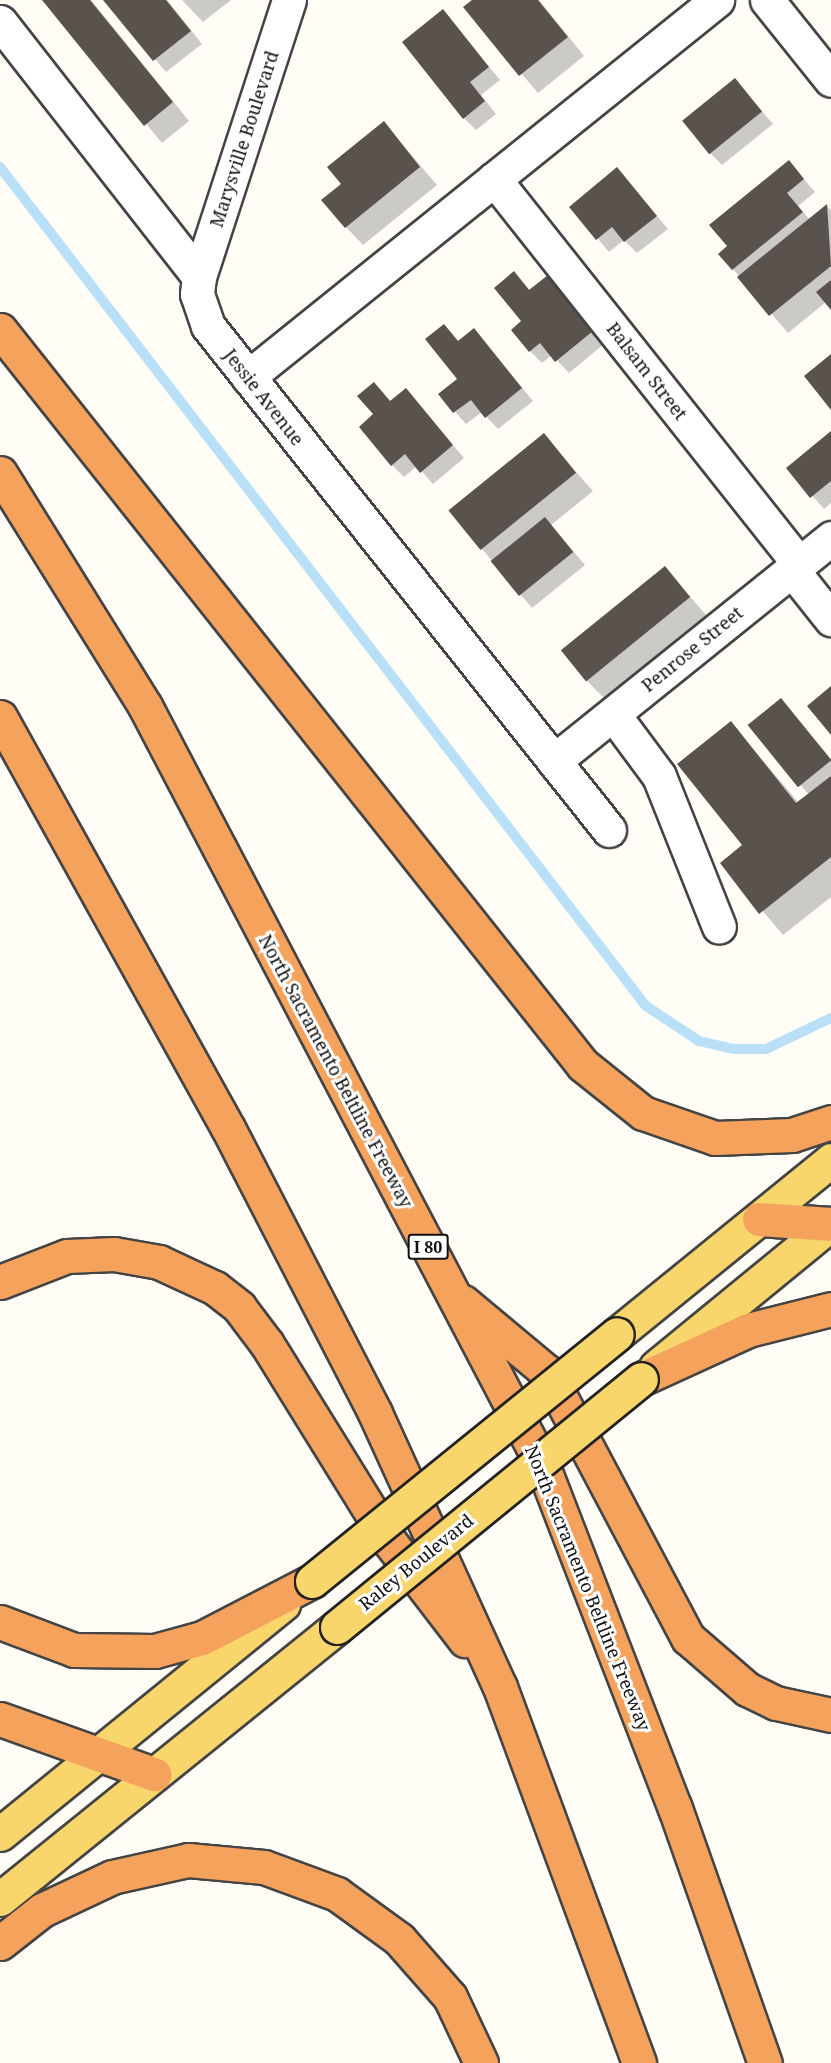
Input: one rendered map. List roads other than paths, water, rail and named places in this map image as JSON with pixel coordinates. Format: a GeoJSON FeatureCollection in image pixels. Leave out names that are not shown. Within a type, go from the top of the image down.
{"type":"FeatureCollection","features":[{"type":"Feature","properties":{"kind":"highway"},"geometry":{"type":"LineString","coordinates":[[0,330],[583,1065],[643,1113],[715,1138],[792,1135],[831,1122]]}},
{"type":"Feature","properties":{"kind":"highway","name":"North Sacramento Beltline Freeway"},"geometry":{"type":"LineString","coordinates":[[0,473],[145,705],[542,1464],[675,1808],[765,2063]]}},
{"type":"Feature","properties":{"kind":"highway"},"geometry":{"type":"LineString","coordinates":[[0,717],[228,1128],[354,1371],[500,1687],[639,2063]]}},
{"type":"Feature","properties":{"kind":"highway"},"geometry":{"type":"LineString","coordinates":[[759,1219],[831,1224]]}},
{"type":"Feature","properties":{"kind":"highway"},"geometry":{"type":"LineString","coordinates":[[0,1282],[67,1256],[114,1254],[188,1272],[239,1307],[389,1541],[500,1687]]}},
{"type":"Feature","properties":{"kind":"highway"},"geometry":{"type":"LineString","coordinates":[[451,1291],[547,1372],[688,1638],[747,1689],[776,1703],[831,1715]]}},
{"type":"Feature","properties":{"kind":"highway"},"geometry":{"type":"LineString","coordinates":[[641,1379],[748,1330],[831,1309]]}},
{"type":"Feature","properties":{"kind":"highway"},"geometry":{"type":"LineString","coordinates":[[0,1622],[74,1650],[155,1651],[202,1638],[312,1581]]}},
{"type":"Feature","properties":{"kind":"highway"},"geometry":{"type":"LineString","coordinates":[[0,1719],[154,1774]]}},
{"type":"Feature","properties":{"kind":"highway"},"geometry":{"type":"LineString","coordinates":[[0,1943],[42,1910],[112,1876],[188,1860],[264,1868],[337,1894],[399,1939],[450,1997],[481,2063]]}},
{"type":"Feature","properties":{"kind":"main road"},"geometry":{"type":"LineString","coordinates":[[0,1834],[831,1160]]}},
{"type":"Feature","properties":{"kind":"main road","name":"Raley Boulevard"},"geometry":{"type":"LineString","coordinates":[[0,1899],[831,1224]]}},
{"type":"Feature","properties":{"kind":"street","name":"Marysville Boulevard"},"geometry":{"type":"LineString","coordinates":[[199,278],[289,0]]}},
{"type":"Feature","properties":{"kind":"street"},"geometry":{"type":"LineString","coordinates":[[248,377],[717,0]]}},
{"type":"Feature","properties":{"kind":"street"},"geometry":{"type":"LineString","coordinates":[[768,0],[831,80]]}},
{"type":"Feature","properties":{"kind":"street"},"geometry":{"type":"LineString","coordinates":[[0,22],[199,278]]}},
{"type":"Feature","properties":{"kind":"street","name":"Balsam Street"},"geometry":{"type":"LineString","coordinates":[[494,179],[795,567],[831,619]]}},
{"type":"Feature","properties":{"kind":"street","name":"Jessie Avenue"},"geometry":{"type":"LineString","coordinates":[[199,278],[197,294],[208,326],[609,830]]}},
{"type":"Feature","properties":{"kind":"street","name":"Penrose Street"},"geometry":{"type":"LineString","coordinates":[[554,761],[831,538]]}},
{"type":"Feature","properties":{"kind":"street"},"geometry":{"type":"LineString","coordinates":[[613,714],[658,776],[719,927]]}},
{"type":"Feature","properties":{"kind":"waterway"},"geometry":{"type":"LineString","coordinates":[[0,167],[646,1006],[699,1041],[734,1049],[766,1049],[831,1018]]}}]}
